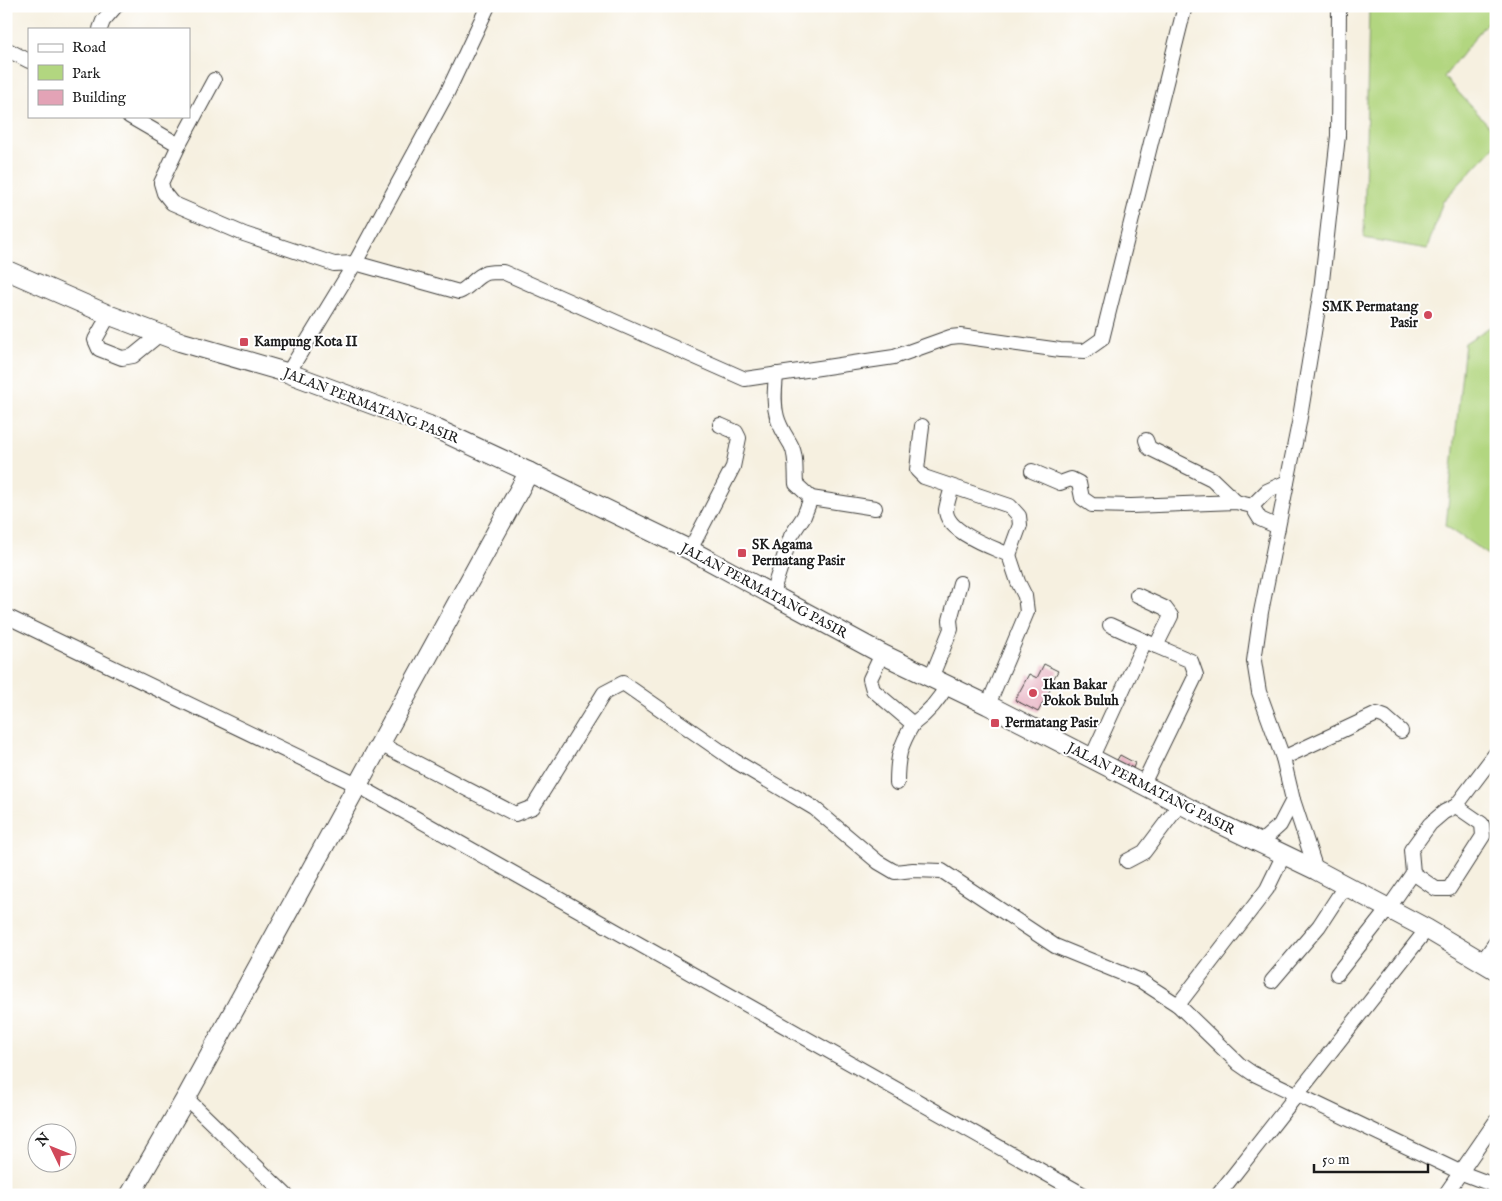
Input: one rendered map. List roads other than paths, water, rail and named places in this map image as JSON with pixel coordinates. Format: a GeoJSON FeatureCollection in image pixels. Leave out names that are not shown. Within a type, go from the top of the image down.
{"type":"FeatureCollection","features":[{"type":"Feature","properties":{"kind":"main road","name":"JALAN PERMATANG PASIR"},"geometry":{"type":"LineString","coordinates":[[6,270],[109,315],[160,334],[288,373],[428,425],[529,472],[690,550],[882,654],[988,705],[1180,804],[1316,870],[1489,966]]}},
{"type":"Feature","properties":{"kind":"main road"},"geometry":{"type":"LineString","coordinates":[[130,1195],[186,1098],[529,472]]}},
{"type":"Feature","properties":{"kind":"street"},"geometry":{"type":"LineString","coordinates":[[100,28],[103,21],[116,6]]}},
{"type":"Feature","properties":{"kind":"street"},"geometry":{"type":"LineString","coordinates":[[288,373],[355,263],[448,93],[488,6]]}},
{"type":"Feature","properties":{"kind":"street"},"geometry":{"type":"LineString","coordinates":[[214,80],[179,144],[161,183],[164,193],[172,203],[244,234],[334,264],[355,263],[460,292],[466,290],[480,276],[488,272],[503,272],[746,379],[894,357],[950,337],[960,336],[1060,350],[1085,351],[1102,339],[1185,6]]}},
{"type":"Feature","properties":{"kind":"street"},"geometry":{"type":"LineString","coordinates":[[1316,870],[1293,800],[1283,758],[1259,692],[1254,661],[1261,612],[1299,423],[1321,290],[1338,136],[1338,6]]}},
{"type":"Feature","properties":{"kind":"street"},"geometry":{"type":"LineString","coordinates":[[6,49],[28,61]]}},
{"type":"Feature","properties":{"kind":"street"},"geometry":{"type":"LineString","coordinates":[[133,118],[179,144]]}},
{"type":"Feature","properties":{"kind":"street"},"geometry":{"type":"LineString","coordinates":[[109,315],[95,340],[99,349],[122,358],[132,356],[160,334]]}},
{"type":"Feature","properties":{"kind":"street"},"geometry":{"type":"LineString","coordinates":[[776,374],[774,403],[777,419],[792,446],[796,484],[811,498],[875,508]]}},
{"type":"Feature","properties":{"kind":"street"},"geometry":{"type":"LineString","coordinates":[[690,550],[733,467],[740,438],[736,432],[720,425]]}},
{"type":"Feature","properties":{"kind":"street"},"geometry":{"type":"LineString","coordinates":[[922,426],[917,470],[924,477],[1010,506],[1019,516],[1020,525],[1009,555],[1025,596],[1027,612],[988,705]]}},
{"type":"Feature","properties":{"kind":"street"},"geometry":{"type":"LineString","coordinates":[[1146,440],[1148,448],[1212,479],[1236,502]]}},
{"type":"Feature","properties":{"kind":"street"},"geometry":{"type":"LineString","coordinates":[[1032,471],[1060,483],[1071,479],[1079,483],[1082,498],[1092,505],[1131,506],[1236,502],[1252,506],[1260,519],[1278,527]]}},
{"type":"Feature","properties":{"kind":"street"},"geometry":{"type":"LineString","coordinates":[[1252,506],[1267,490],[1287,482]]}},
{"type":"Feature","properties":{"kind":"street"},"geometry":{"type":"LineString","coordinates":[[952,487],[946,511],[949,522],[960,532],[1009,555]]}},
{"type":"Feature","properties":{"kind":"street"},"geometry":{"type":"LineString","coordinates":[[772,593],[791,536],[804,516],[811,498]]}},
{"type":"Feature","properties":{"kind":"street"},"geometry":{"type":"LineString","coordinates":[[897,782],[897,759],[904,739],[913,724],[924,716],[938,701],[939,682],[951,629],[950,620],[960,583]]}},
{"type":"Feature","properties":{"kind":"street"},"geometry":{"type":"LineString","coordinates":[[1091,759],[1151,643],[1170,616],[1165,608],[1137,595]]}},
{"type":"Feature","properties":{"kind":"street"},"geometry":{"type":"LineString","coordinates":[[6,616],[357,785],[1084,1195]]}},
{"type":"Feature","properties":{"kind":"street"},"geometry":{"type":"LineString","coordinates":[[1110,625],[1191,662],[1196,675],[1143,784]]}},
{"type":"Feature","properties":{"kind":"street"},"geometry":{"type":"LineString","coordinates":[[882,654],[870,679],[873,690],[913,724]]}},
{"type":"Feature","properties":{"kind":"street"},"geometry":{"type":"LineString","coordinates":[[380,744],[515,814],[533,807],[604,692],[623,683],[735,761],[814,808],[878,862],[895,872],[913,870],[942,871],[1055,946],[1141,981],[1178,1005],[1239,1064],[1252,1073],[1462,1173],[1496,1186]]}},
{"type":"Feature","properties":{"kind":"street"},"geometry":{"type":"LineString","coordinates":[[1283,758],[1377,714],[1385,717],[1401,731]]}},
{"type":"Feature","properties":{"kind":"street"},"geometry":{"type":"LineString","coordinates":[[1337,974],[1388,909],[1413,873],[1411,850],[1430,824],[1444,812],[1456,806],[1496,753]]}},
{"type":"Feature","properties":{"kind":"street"},"geometry":{"type":"LineString","coordinates":[[1260,843],[1280,825],[1293,800]]}},
{"type":"Feature","properties":{"kind":"street"},"geometry":{"type":"LineString","coordinates":[[1127,860],[1144,852],[1180,804]]}},
{"type":"Feature","properties":{"kind":"street"},"geometry":{"type":"LineString","coordinates":[[1413,873],[1436,889],[1449,889],[1483,836],[1482,824],[1456,806]]}},
{"type":"Feature","properties":{"kind":"street"},"geometry":{"type":"LineString","coordinates":[[1178,1005],[1267,889],[1284,854]]}},
{"type":"Feature","properties":{"kind":"street"},"geometry":{"type":"LineString","coordinates":[[1272,981],[1319,926],[1345,886]]}},
{"type":"Feature","properties":{"kind":"street"},"geometry":{"type":"LineString","coordinates":[[1218,1195],[1427,930]]}},
{"type":"Feature","properties":{"kind":"street"},"geometry":{"type":"LineString","coordinates":[[1489,966],[1496,942]]}},
{"type":"Feature","properties":{"kind":"street"},"geometry":{"type":"LineString","coordinates":[[186,1098],[286,1195]]}},
{"type":"Feature","properties":{"kind":"street"},"geometry":{"type":"LineString","coordinates":[[1445,1195],[1462,1173],[1496,1121]]}},
{"type":"Feature","properties":{"kind":"place","name":"SMK Permatang Pasir"},"geometry":{"type":"Point","coordinates":[1428,315]}},
{"type":"Feature","properties":{"kind":"place","name":"Kampung Kota II"},"geometry":{"type":"Point","coordinates":[244,342]}},
{"type":"Feature","properties":{"kind":"place","name":"SK Agama Permatang Pasir"},"geometry":{"type":"Point","coordinates":[742,553]}},
{"type":"Feature","properties":{"kind":"place","name":"Ikan Bakar Pokok Buluh"},"geometry":{"type":"Point","coordinates":[1033,693]}},
{"type":"Feature","properties":{"kind":"place","name":"Permatang Pasir"},"geometry":{"type":"Point","coordinates":[995,723]}}]}
